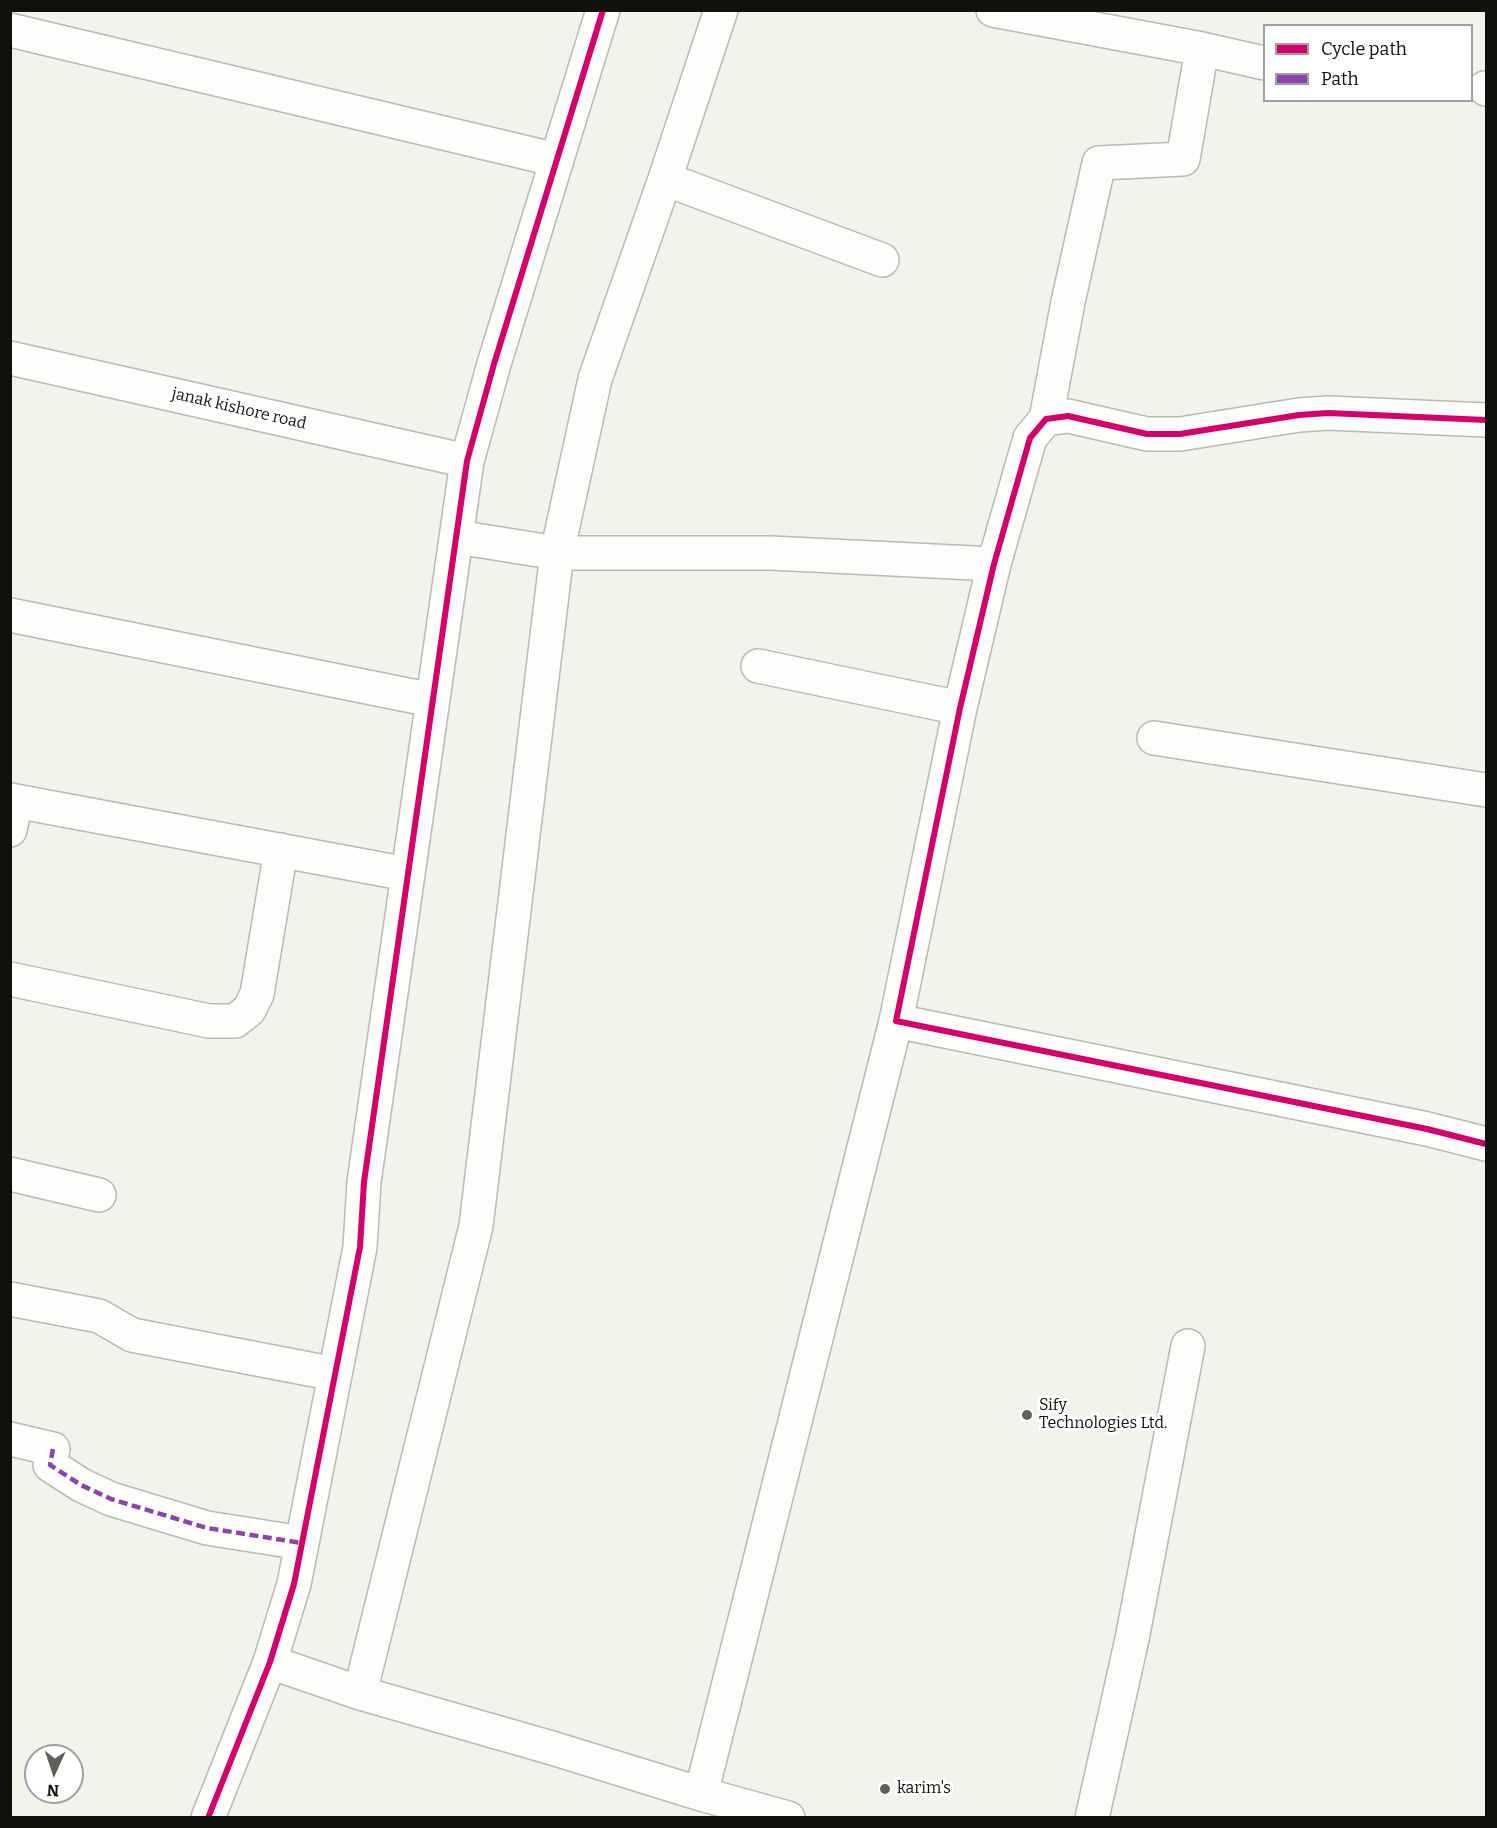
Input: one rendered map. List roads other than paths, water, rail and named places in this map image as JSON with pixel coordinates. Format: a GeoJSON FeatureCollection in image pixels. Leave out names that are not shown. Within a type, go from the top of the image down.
{"type":"FeatureCollection","features":[{"type":"Feature","properties":{"kind":"street"},"geometry":{"type":"LineString","coordinates":[[208,1818],[270,1662],[294,1584],[360,1247],[364,1182],[468,461],[494,364],[603,10]]}},
{"type":"Feature","properties":{"kind":"street"},"geometry":{"type":"LineString","coordinates":[[360,1693],[476,1226],[557,553],[595,379],[721,10]]}},
{"type":"Feature","properties":{"kind":"street"},"geometry":{"type":"LineString","coordinates":[[993,10],[1202,49],[1263,63]]}},
{"type":"Feature","properties":{"kind":"street"},"geometry":{"type":"LineString","coordinates":[[10,30],[557,160]]}},
{"type":"Feature","properties":{"kind":"street"},"geometry":{"type":"LineString","coordinates":[[702,1794],[896,1021],[960,708],[994,564],[1030,438],[1046,418],[1068,302],[1099,163],[1183,159],[1202,49]]}},
{"type":"Feature","properties":{"kind":"street"},"geometry":{"type":"LineString","coordinates":[[665,179],[882,260]]}},
{"type":"Feature","properties":{"kind":"street","name":"janak kishore road"},"geometry":{"type":"LineString","coordinates":[[10,358],[468,461]]}},
{"type":"Feature","properties":{"kind":"street"},"geometry":{"type":"LineString","coordinates":[[1046,418],[1068,416],[1147,434],[1180,434],[1299,415],[1328,413],[1486,420]]}},
{"type":"Feature","properties":{"kind":"street"},"geometry":{"type":"LineString","coordinates":[[457,537],[557,553],[771,553],[994,564]]}},
{"type":"Feature","properties":{"kind":"street"},"geometry":{"type":"LineString","coordinates":[[10,615],[432,700]]}},
{"type":"Feature","properties":{"kind":"street"},"geometry":{"type":"LineString","coordinates":[[758,666],[960,708]]}},
{"type":"Feature","properties":{"kind":"street"},"geometry":{"type":"LineString","coordinates":[[1154,738],[1486,790]]}},
{"type":"Feature","properties":{"kind":"street"},"geometry":{"type":"LineString","coordinates":[[12,810],[281,850],[407,874]]}},
{"type":"Feature","properties":{"kind":"street"},"geometry":{"type":"LineString","coordinates":[[10,979],[209,1021],[235,1021],[249,1010],[257,994],[281,850]]}},
{"type":"Feature","properties":{"kind":"street"},"geometry":{"type":"LineString","coordinates":[[896,1021],[1427,1129],[1486,1144]]}},
{"type":"Feature","properties":{"kind":"street"},"geometry":{"type":"LineString","coordinates":[[10,1174],[99,1195]]}},
{"type":"Feature","properties":{"kind":"street"},"geometry":{"type":"LineString","coordinates":[[10,1299],[99,1316],[132,1335],[335,1374]]}},
{"type":"Feature","properties":{"kind":"street"},"geometry":{"type":"LineString","coordinates":[[1092,1818],[1132,1639],[1188,1346]]}},
{"type":"Feature","properties":{"kind":"street"},"geometry":{"type":"LineString","coordinates":[[10,1439],[53,1449],[50,1465],[81,1485],[111,1499],[207,1528],[302,1543]]}},
{"type":"Feature","properties":{"kind":"street"},"geometry":{"type":"LineString","coordinates":[[270,1662],[360,1693],[788,1818]]}},
{"type":"Feature","properties":{"kind":"place","name":"Sify Technologies Ltd."},"geometry":{"type":"Point","coordinates":[1027,1415]}},
{"type":"Feature","properties":{"kind":"place","name":"karim's"},"geometry":{"type":"Point","coordinates":[885,1789]}}]}
